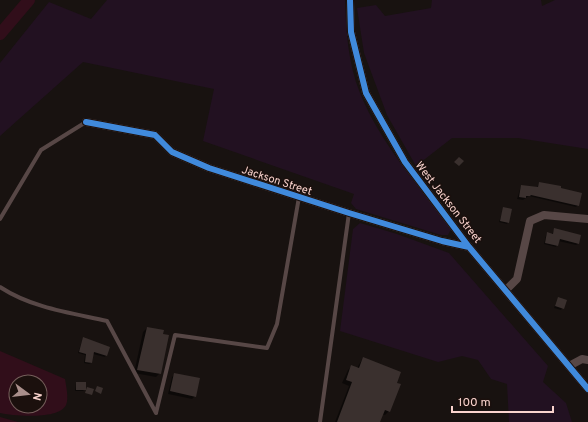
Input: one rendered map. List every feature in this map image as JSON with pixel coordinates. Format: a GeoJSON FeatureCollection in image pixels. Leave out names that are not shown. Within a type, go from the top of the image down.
{"type":"FeatureCollection","features":[{"type":"Feature","properties":{"kind":"street","name":"West Jackson Street"},"geometry":{"type":"LineString","coordinates":[[350,0],[351,32],[366,93],[405,162],[470,246],[588,389]]}},
{"type":"Feature","properties":{"kind":"street","name":"Jackson Street"},"geometry":{"type":"LineString","coordinates":[[86,122],[155,135],[172,152],[209,168],[442,241],[470,246]]}},
{"type":"Feature","properties":{"kind":"street"},"geometry":{"type":"LineString","coordinates":[[506,290],[517,279],[530,221],[544,215],[588,219]]}},
{"type":"Feature","properties":{"kind":"street"},"geometry":{"type":"LineString","coordinates":[[569,366],[582,359],[588,360]]}},
{"type":"Feature","properties":{"kind":"lane"},"geometry":{"type":"LineString","coordinates":[[0,219],[41,150],[86,122]]}},
{"type":"Feature","properties":{"kind":"lane"},"geometry":{"type":"LineString","coordinates":[[0,287],[22,299],[43,307],[107,321],[156,413],[175,335],[267,348],[277,324],[299,197]]}},
{"type":"Feature","properties":{"kind":"lane"},"geometry":{"type":"LineString","coordinates":[[320,422],[349,213]]}},
{"type":"Feature","properties":{"kind":"shaded area"},"geometry":{"type":"Polygon","coordinates":[[[107,0],[345,0],[350,59],[360,93],[368,111],[389,147],[451,229],[448,235],[441,235],[356,209],[351,203],[354,194],[203,141],[214,89],[83,62],[0,136],[0,63],[49,2],[91,19],[107,0]]]}},
{"type":"Feature","properties":{"kind":"shaded area"},"geometry":{"type":"Polygon","coordinates":[[[432,0],[541,0],[542,6],[555,0],[588,0],[588,149],[518,138],[452,138],[416,166],[387,115],[364,53],[357,8],[376,5],[385,16],[431,8],[432,0]]]}},
{"type":"Feature","properties":{"kind":"shaded area"},"geometry":{"type":"Polygon","coordinates":[[[360,223],[397,234],[449,253],[548,366],[543,382],[566,403],[572,422],[509,422],[507,384],[491,379],[478,360],[462,356],[438,362],[340,331],[353,229],[360,223]]]}},
{"type":"Feature","properties":{"kind":"shaded area"},"geometry":{"type":"Polygon","coordinates":[[[0,351],[65,379],[67,399],[66,405],[62,410],[46,415],[15,415],[0,413],[0,351]]]}},
{"type":"Feature","properties":{"kind":"shaded area"},"geometry":{"type":"Polygon","coordinates":[[[0,417],[18,422],[0,422],[0,417]]]}},
{"type":"Feature","properties":{"kind":"building"},"geometry":{"type":"Polygon","coordinates":[[[459,157],[464,161],[459,166],[454,162],[459,157]]]}},
{"type":"Feature","properties":{"kind":"building"},"geometry":{"type":"Polygon","coordinates":[[[539,182],[561,186],[561,188],[582,193],[579,206],[531,195],[526,196],[526,198],[519,197],[521,185],[538,187],[539,182]]]}},
{"type":"Feature","properties":{"kind":"building"},"geometry":{"type":"Polygon","coordinates":[[[503,207],[512,209],[509,223],[500,221],[503,207]]]}},
{"type":"Feature","properties":{"kind":"building"},"geometry":{"type":"Polygon","coordinates":[[[554,228],[581,235],[579,244],[560,239],[558,246],[545,243],[547,232],[553,234],[554,228]]]}},
{"type":"Feature","properties":{"kind":"building"},"geometry":{"type":"Polygon","coordinates":[[[558,297],[567,300],[564,309],[555,306],[558,297]]]}},
{"type":"Feature","properties":{"kind":"building"},"geometry":{"type":"Polygon","coordinates":[[[147,327],[164,330],[163,334],[169,335],[161,374],[137,370],[147,327]]]}},
{"type":"Feature","properties":{"kind":"building"},"geometry":{"type":"Polygon","coordinates":[[[83,337],[110,347],[107,356],[94,352],[92,363],[85,362],[86,354],[79,352],[83,337]]]}},
{"type":"Feature","properties":{"kind":"building"},"geometry":{"type":"Polygon","coordinates":[[[363,357],[401,372],[397,383],[401,384],[390,412],[385,410],[380,422],[337,422],[352,382],[346,380],[351,365],[359,368],[363,357]]]}},
{"type":"Feature","properties":{"kind":"building"},"geometry":{"type":"Polygon","coordinates":[[[174,373],[200,378],[196,397],[170,391],[174,373]]]}},
{"type":"Feature","properties":{"kind":"building"},"geometry":{"type":"Polygon","coordinates":[[[76,382],[86,382],[86,390],[76,390],[76,382]]]}},
{"type":"Feature","properties":{"kind":"building"},"geometry":{"type":"Polygon","coordinates":[[[97,386],[103,388],[101,394],[95,391],[97,386]]]}},
{"type":"Feature","properties":{"kind":"building"},"geometry":{"type":"Polygon","coordinates":[[[87,387],[94,389],[92,395],[85,393],[87,387]]]}},
{"type":"Feature","properties":{"kind":"waterway"},"geometry":{"type":"LineString","coordinates":[[0,34],[29,0]]}},
{"type":"Feature","properties":{"kind":"cycle path"},"geometry":{"type":"LineString","coordinates":[[350,0],[351,32],[366,93],[405,162],[469,247],[588,389]]}},
{"type":"Feature","properties":{"kind":"cycle path"},"geometry":{"type":"LineString","coordinates":[[86,122],[155,135],[172,152],[209,168],[349,213],[442,241],[469,247]]}}]}
